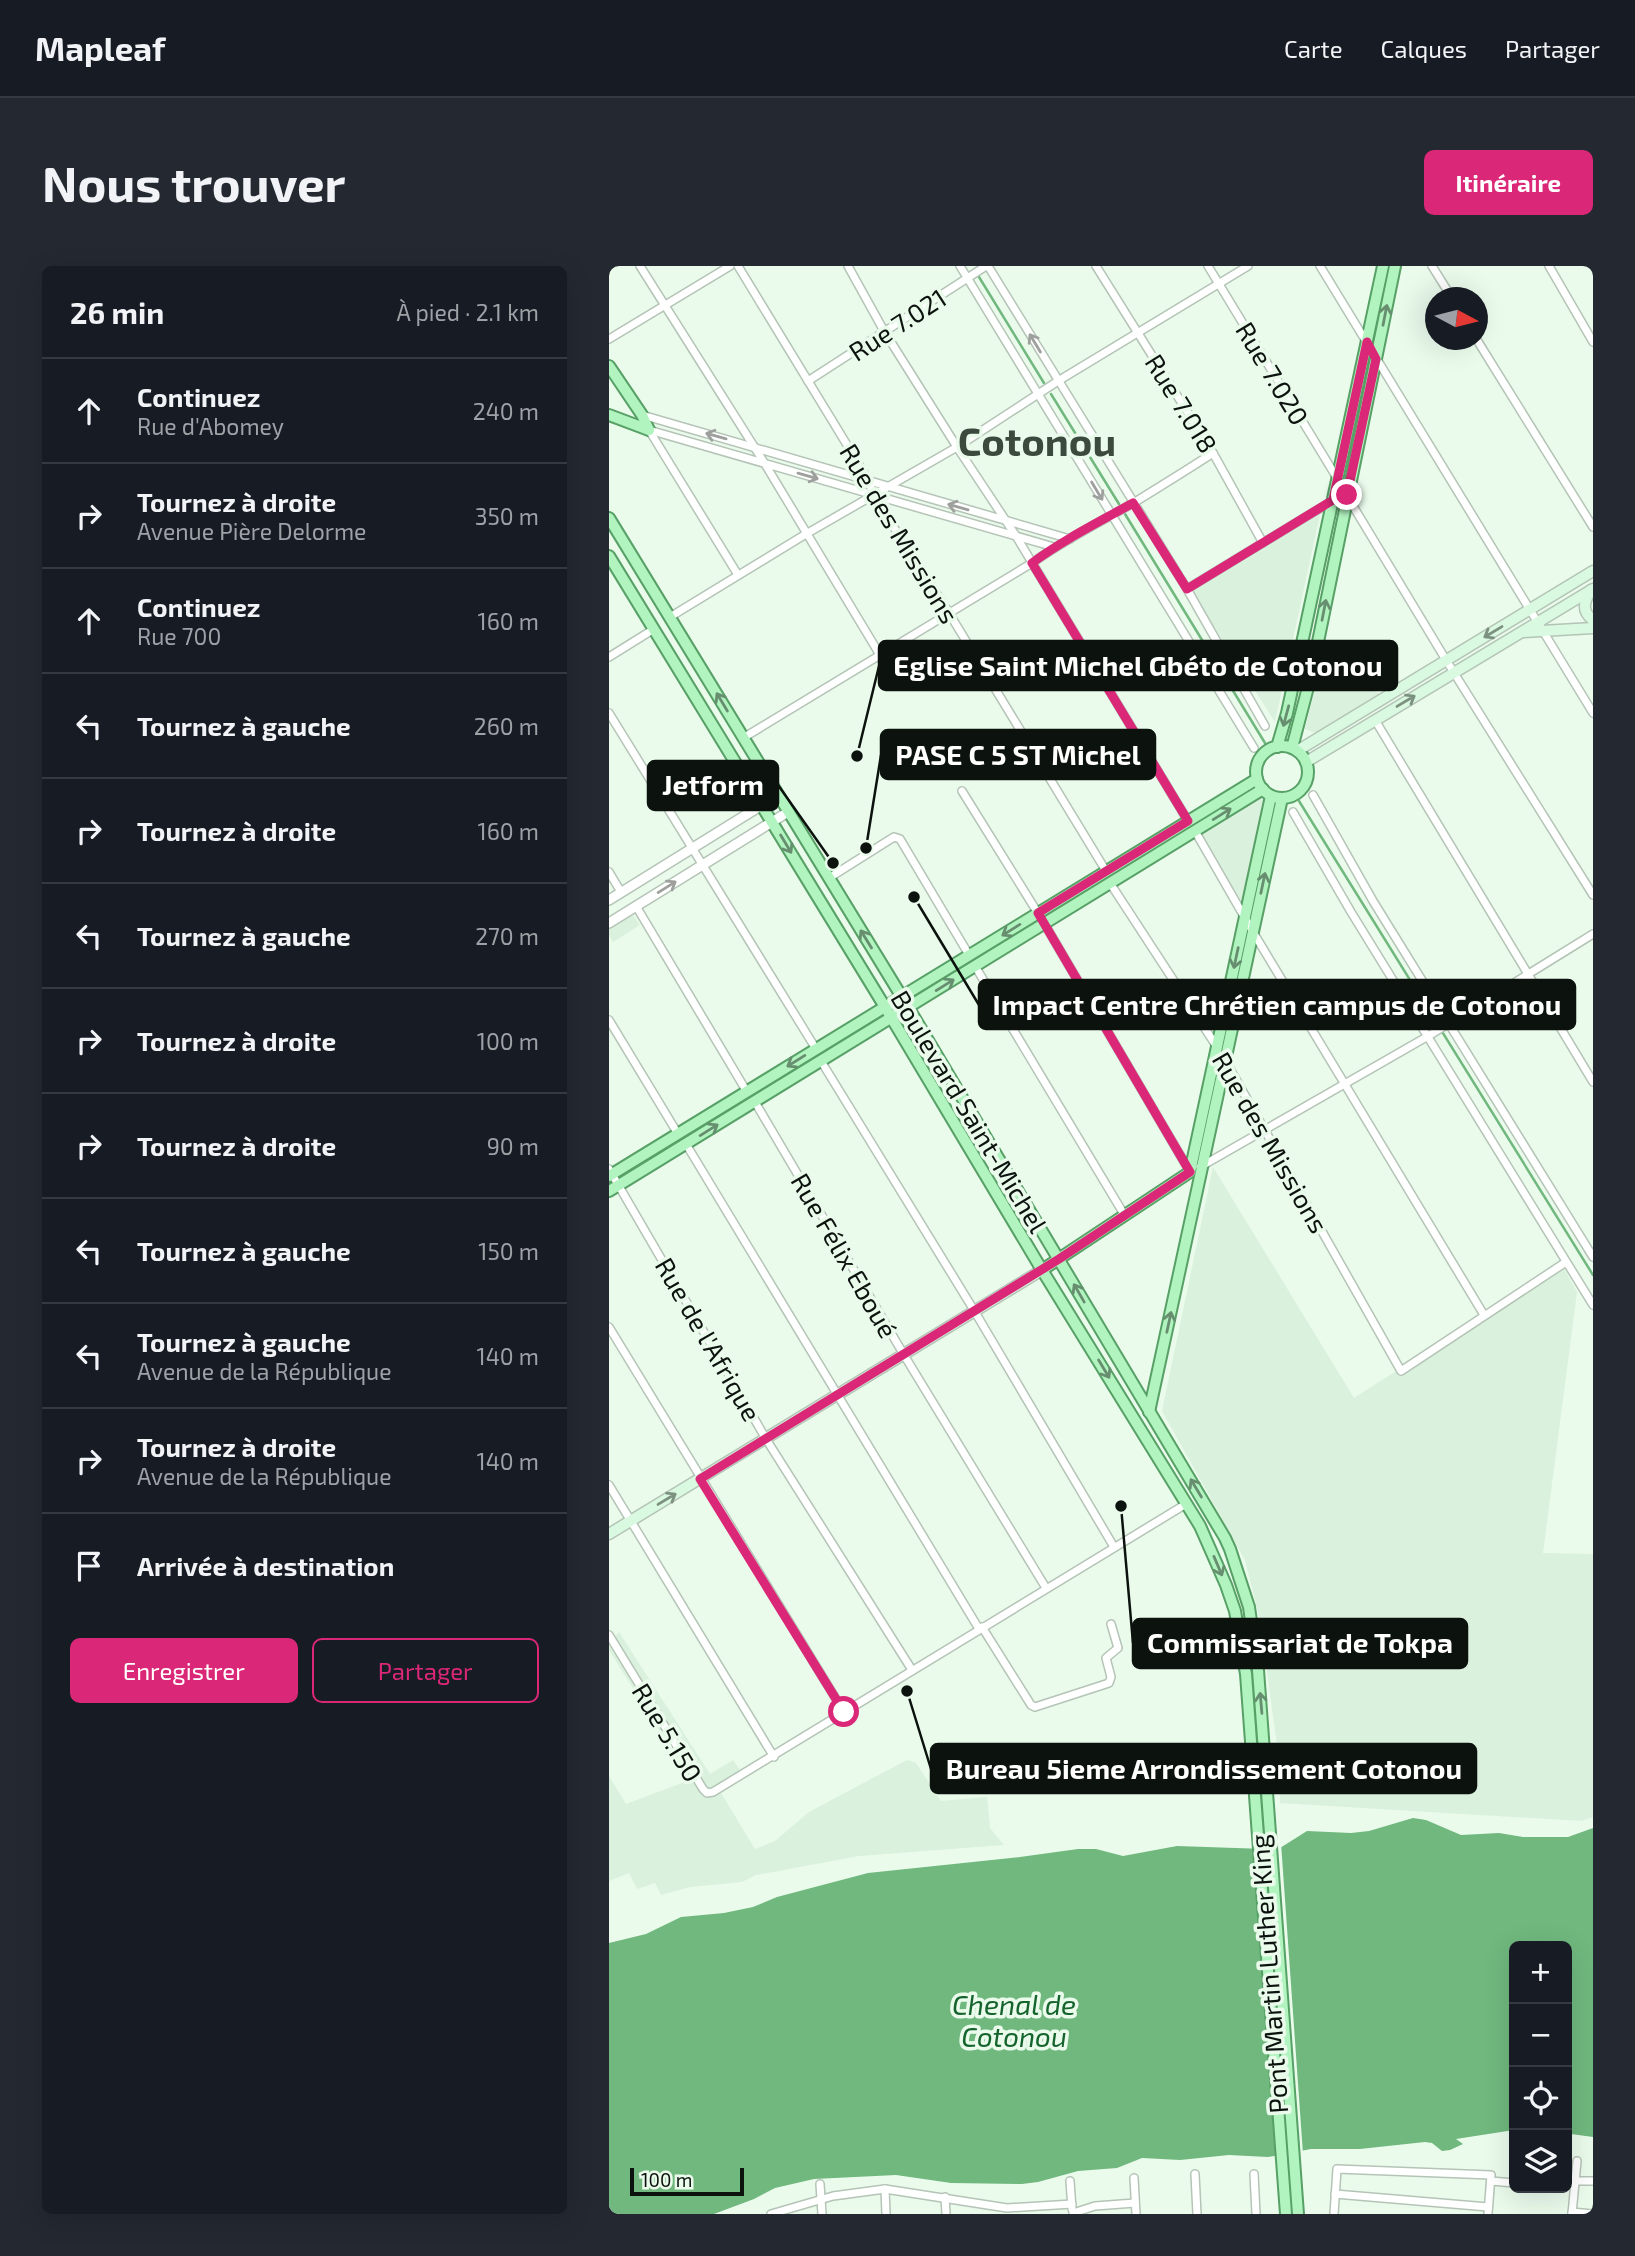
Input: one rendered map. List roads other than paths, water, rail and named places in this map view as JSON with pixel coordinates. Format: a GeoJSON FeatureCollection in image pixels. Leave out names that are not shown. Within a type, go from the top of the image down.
{"type":"FeatureCollection","features":[{"type":"Feature","properties":{"kind":"main road"},"geometry":{"type":"LineString","coordinates":[[1277,747],[1287,713],[1384,266]]}},
{"type":"Feature","properties":{"kind":"main road"},"geometry":{"type":"LineString","coordinates":[[1294,749],[1395,266]]}},
{"type":"Feature","properties":{"kind":"main road"},"geometry":{"type":"LineString","coordinates":[[609,366],[649,430]]}},
{"type":"Feature","properties":{"kind":"main road"},"geometry":{"type":"LineString","coordinates":[[613,416],[642,415]]}},
{"type":"Feature","properties":{"kind":"main road"},"geometry":{"type":"LineString","coordinates":[[613,416],[649,430]]}},
{"type":"Feature","properties":{"kind":"main road","name":"Boulevard Saint-Michel"},"geometry":{"type":"LineString","coordinates":[[609,518],[902,997],[1225,1538],[1243,1587],[1254,1631],[1267,1771]]}},
{"type":"Feature","properties":{"kind":"main road","name":"Boulevard Saint-Michel"},"geometry":{"type":"LineString","coordinates":[[609,556],[1200,1526],[1237,1619],[1244,1656],[1253,1772]]}},
{"type":"Feature","properties":{"kind":"main road"},"geometry":{"type":"LineString","coordinates":[[1149,1412],[1253,932],[1268,791],[1256,771],[1259,760],[1267,751],[1277,747],[1294,749],[1593,571]]}},
{"type":"Feature","properties":{"kind":"main road"},"geometry":{"type":"LineString","coordinates":[[1306,762],[1521,632],[1540,626],[1592,589]]}},
{"type":"Feature","properties":{"kind":"main road"},"geometry":{"type":"LineString","coordinates":[[1592,589],[1584,608],[1593,620]]}},
{"type":"Feature","properties":{"kind":"main road"},"geometry":{"type":"LineString","coordinates":[[1540,626],[1593,628]]}},
{"type":"Feature","properties":{"kind":"main road"},"geometry":{"type":"LineString","coordinates":[[610,1173],[1106,872],[1192,826],[1268,791],[1293,796],[1303,787],[1308,776],[1306,762],[1294,749]]}},
{"type":"Feature","properties":{"kind":"main road"},"geometry":{"type":"LineString","coordinates":[[609,1534],[975,1312],[1190,1172],[1245,918],[1268,791]]}},
{"type":"Feature","properties":{"kind":"main road"},"geometry":{"type":"LineString","coordinates":[[614,1188],[1111,883],[1192,826]]}},
{"type":"Feature","properties":{"kind":"main road","name":"Pont Martin Luther King"},"geometry":{"type":"LineString","coordinates":[[1267,1771],[1289,2175]]}},
{"type":"Feature","properties":{"kind":"main road","name":"Pont Martin Luther King"},"geometry":{"type":"LineString","coordinates":[[1253,1772],[1289,2175]]}},
{"type":"Feature","properties":{"kind":"main road"},"geometry":{"type":"LineString","coordinates":[[1286,2214],[1289,2175]]}},
{"type":"Feature","properties":{"kind":"main road"},"geometry":{"type":"LineString","coordinates":[[1289,2175],[1298,2214]]}},
{"type":"Feature","properties":{"kind":"street"},"geometry":{"type":"LineString","coordinates":[[641,266],[755,447],[880,655]]}},
{"type":"Feature","properties":{"kind":"street"},"geometry":{"type":"LineString","coordinates":[[609,340],[730,266]]}},
{"type":"Feature","properties":{"kind":"street","name":"Rue des Missions"},"geometry":{"type":"LineString","coordinates":[[738,266],[869,481],[873,495],[949,613],[1106,872]]}},
{"type":"Feature","properties":{"kind":"street"},"geometry":{"type":"LineString","coordinates":[[848,266],[884,331],[1016,536],[1192,826],[1484,1315],[1566,1262]]}},
{"type":"Feature","properties":{"kind":"street"},"geometry":{"type":"LineString","coordinates":[[960,266],[1254,748]]}},
{"type":"Feature","properties":{"kind":"street"},"geometry":{"type":"LineString","coordinates":[[987,266],[1187,589],[1265,726]]}},
{"type":"Feature","properties":{"kind":"street","name":"Rue 7.021"},"geometry":{"type":"LineString","coordinates":[[808,381],[987,266]]}},
{"type":"Feature","properties":{"kind":"street","name":"Rue 7.018"},"geometry":{"type":"LineString","coordinates":[[1096,266],[1213,453],[1263,543]]}},
{"type":"Feature","properties":{"kind":"street","name":"Rue 7.020"},"geometry":{"type":"LineString","coordinates":[[1209,266],[1338,480]]}},
{"type":"Feature","properties":{"kind":"street"},"geometry":{"type":"LineString","coordinates":[[670,617],[806,534],[957,447],[1058,381],[1248,266]]}},
{"type":"Feature","properties":{"kind":"street"},"geometry":{"type":"LineString","coordinates":[[1320,266],[1593,713]]}},
{"type":"Feature","properties":{"kind":"street"},"geometry":{"type":"LineString","coordinates":[[1432,266],[1445,287]]}},
{"type":"Feature","properties":{"kind":"street"},"geometry":{"type":"LineString","coordinates":[[1549,266],[1593,342]]}},
{"type":"Feature","properties":{"kind":"street"},"geometry":{"type":"LineString","coordinates":[[1484,350],[1593,527]]}},
{"type":"Feature","properties":{"kind":"street"},"geometry":{"type":"LineString","coordinates":[[642,415],[1070,540]]}},
{"type":"Feature","properties":{"kind":"street"},"geometry":{"type":"LineString","coordinates":[[649,430],[1054,547]]}},
{"type":"Feature","properties":{"kind":"street"},"geometry":{"type":"LineString","coordinates":[[649,430],[738,575]]}},
{"type":"Feature","properties":{"kind":"street"},"geometry":{"type":"LineString","coordinates":[[743,738],[1213,453]]}},
{"type":"Feature","properties":{"kind":"street"},"geometry":{"type":"LineString","coordinates":[[1347,495],[1446,660],[1593,895]]}},
{"type":"Feature","properties":{"kind":"street"},"geometry":{"type":"LineString","coordinates":[[1187,589],[1333,500]]}},
{"type":"Feature","properties":{"kind":"street"},"geometry":{"type":"LineString","coordinates":[[609,657],[654,629]]}},
{"type":"Feature","properties":{"kind":"street"},"geometry":{"type":"LineString","coordinates":[[609,713],[816,1049]]}},
{"type":"Feature","properties":{"kind":"street"},"geometry":{"type":"LineString","coordinates":[[1375,720],[1593,1082]]}},
{"type":"Feature","properties":{"kind":"street"},"geometry":{"type":"LineString","coordinates":[[963,791],[1045,923],[1190,1172],[1429,1035],[1593,933]]}},
{"type":"Feature","properties":{"kind":"street"},"geometry":{"type":"LineString","coordinates":[[1313,794],[1446,1024],[1593,1256]]}},
{"type":"Feature","properties":{"kind":"street"},"geometry":{"type":"LineString","coordinates":[[609,900],[778,795]]}},
{"type":"Feature","properties":{"kind":"street"},"geometry":{"type":"LineString","coordinates":[[609,923],[788,812]]}},
{"type":"Feature","properties":{"kind":"street"},"geometry":{"type":"LineString","coordinates":[[1293,812],[1351,912],[1593,1305]]}},
{"type":"Feature","properties":{"kind":"street"},"geometry":{"type":"LineString","coordinates":[[829,878],[894,837],[897,838],[969,956]]}},
{"type":"Feature","properties":{"kind":"street"},"geometry":{"type":"LineString","coordinates":[[609,872],[621,892]]}},
{"type":"Feature","properties":{"kind":"street","name":"Rue des Missions"},"geometry":{"type":"LineString","coordinates":[[1111,883],[1225,1060],[1401,1371],[1484,1315]]}},
{"type":"Feature","properties":{"kind":"street"},"geometry":{"type":"LineString","coordinates":[[636,906],[747,1092]]}},
{"type":"Feature","properties":{"kind":"street"},"geometry":{"type":"LineString","coordinates":[[975,966],[1125,1216]]}},
{"type":"Feature","properties":{"kind":"street"},"geometry":{"type":"LineString","coordinates":[[609,1020],[678,1134]]}},
{"type":"Feature","properties":{"kind":"street"},"geometry":{"type":"LineString","coordinates":[[821,1061],[975,1312],[1114,1547]]}},
{"type":"Feature","properties":{"kind":"street","name":"Rue Félix Eboué"},"geometry":{"type":"LineString","coordinates":[[755,1102],[904,1355],[1046,1588]]}},
{"type":"Feature","properties":{"kind":"street"},"geometry":{"type":"LineString","coordinates":[[686,1144],[980,1628],[1031,1705],[1035,1707],[1109,1683],[1111,1677],[1106,1658],[1118,1648],[1111,1624]]}},
{"type":"Feature","properties":{"kind":"street","name":"Rue de l'Afrique"},"geometry":{"type":"LineString","coordinates":[[610,1173],[614,1188],[766,1438],[912,1670]]}},
{"type":"Feature","properties":{"kind":"street"},"geometry":{"type":"LineString","coordinates":[[609,1327],[844,1712]]}},
{"type":"Feature","properties":{"kind":"street"},"geometry":{"type":"LineString","coordinates":[[609,1485],[774,1757],[980,1628],[1186,1504]]}},
{"type":"Feature","properties":{"kind":"street","name":"Rue 5.150"},"geometry":{"type":"LineString","coordinates":[[609,1634],[707,1793],[774,1757]]}},
{"type":"Feature","properties":{"kind":"street"},"geometry":{"type":"LineString","coordinates":[[1577,2161],[1572,2185],[1593,2181]]}},
{"type":"Feature","properties":{"kind":"street"},"geometry":{"type":"LineString","coordinates":[[1334,2214],[1335,2193],[1338,2169],[1491,2175],[1488,2210],[1335,2193]]}},
{"type":"Feature","properties":{"kind":"street"},"geometry":{"type":"LineString","coordinates":[[1195,2174],[1197,2214]]}},
{"type":"Feature","properties":{"kind":"street"},"geometry":{"type":"LineString","coordinates":[[1254,2174],[1256,2214]]}},
{"type":"Feature","properties":{"kind":"street"},"geometry":{"type":"LineString","coordinates":[[1134,2178],[1136,2214]]}},
{"type":"Feature","properties":{"kind":"street"},"geometry":{"type":"LineString","coordinates":[[1070,2181],[1073,2214],[1095,2206],[1135,2203]]}},
{"type":"Feature","properties":{"kind":"street"},"geometry":{"type":"LineString","coordinates":[[1491,2181],[1509,2183]]}},
{"type":"Feature","properties":{"kind":"street"},"geometry":{"type":"LineString","coordinates":[[820,2184],[822,2214]]}},
{"type":"Feature","properties":{"kind":"street"},"geometry":{"type":"LineString","coordinates":[[771,2214],[821,2199],[885,2189],[945,2197],[1007,2211],[1072,2204]]}},
{"type":"Feature","properties":{"kind":"street"},"geometry":{"type":"LineString","coordinates":[[885,2189],[886,2214]]}},
{"type":"Feature","properties":{"kind":"street"},"geometry":{"type":"LineString","coordinates":[[1572,2193],[1572,2213],[1593,2214]]}},
{"type":"Feature","properties":{"kind":"street"},"geometry":{"type":"LineString","coordinates":[[945,2197],[946,2214]]}},
{"type":"Feature","properties":{"kind":"water","name":"Chenal de Cotonou"},"geometry":{"type":"Polygon","coordinates":[[[1413,1818],[1426,1820],[1461,1835],[1499,1833],[1523,1837],[1568,1837],[1593,1828],[1593,2137],[1572,2134],[1572,1941],[1509,1941],[1509,2131],[1456,2139],[1463,2144],[1450,2150],[1442,2151],[1432,2143],[1425,2142],[1360,2149],[1311,2149],[1268,2157],[1229,2155],[1180,2160],[1142,2158],[1117,2168],[1078,2171],[1022,2184],[951,2183],[896,2175],[814,2179],[775,2188],[714,2214],[609,2214],[609,1943],[646,1934],[681,1917],[753,1907],[777,1897],[868,1873],[1078,1849],[1096,1849],[1123,1856],[1177,1846],[1280,1848],[1307,1831],[1369,1831],[1413,1818]]]}},
{"type":"Feature","properties":{"kind":"waterway"},"geometry":{"type":"LineString","coordinates":[[979,277],[1044,383]]}},
{"type":"Feature","properties":{"kind":"waterway"},"geometry":{"type":"LineString","coordinates":[[1051,394],[1119,504]]}},
{"type":"Feature","properties":{"kind":"waterway"},"geometry":{"type":"LineString","coordinates":[[1125,514],[1265,743]]}},
{"type":"Feature","properties":{"kind":"waterway"},"geometry":{"type":"LineString","coordinates":[[1299,801],[1593,1275]]}},
{"type":"Feature","properties":{"kind":"place","name":"Eglise Saint Michel Gbéto de Cotonou"},"geometry":{"type":"Point","coordinates":[857,756]}},
{"type":"Feature","properties":{"kind":"place","name":"PASE C 5 ST Michel"},"geometry":{"type":"Point","coordinates":[866,848]}},
{"type":"Feature","properties":{"kind":"place","name":"Jetform"},"geometry":{"type":"Point","coordinates":[833,863]}},
{"type":"Feature","properties":{"kind":"place","name":"Impact Centre Chrétien campus de Cotonou"},"geometry":{"type":"Point","coordinates":[914,897]}},
{"type":"Feature","properties":{"kind":"place","name":"Commissariat de Tokpa"},"geometry":{"type":"Point","coordinates":[1121,1506]}},
{"type":"Feature","properties":{"kind":"place","name":"Bureau 5ieme Arrondissement Cotonou"},"geometry":{"type":"Point","coordinates":[907,1691]}},
{"type":"Feature","properties":{"kind":"district","name":"Cotonou"},"geometry":{"type":"Point","coordinates":[1037,440]}}]}
